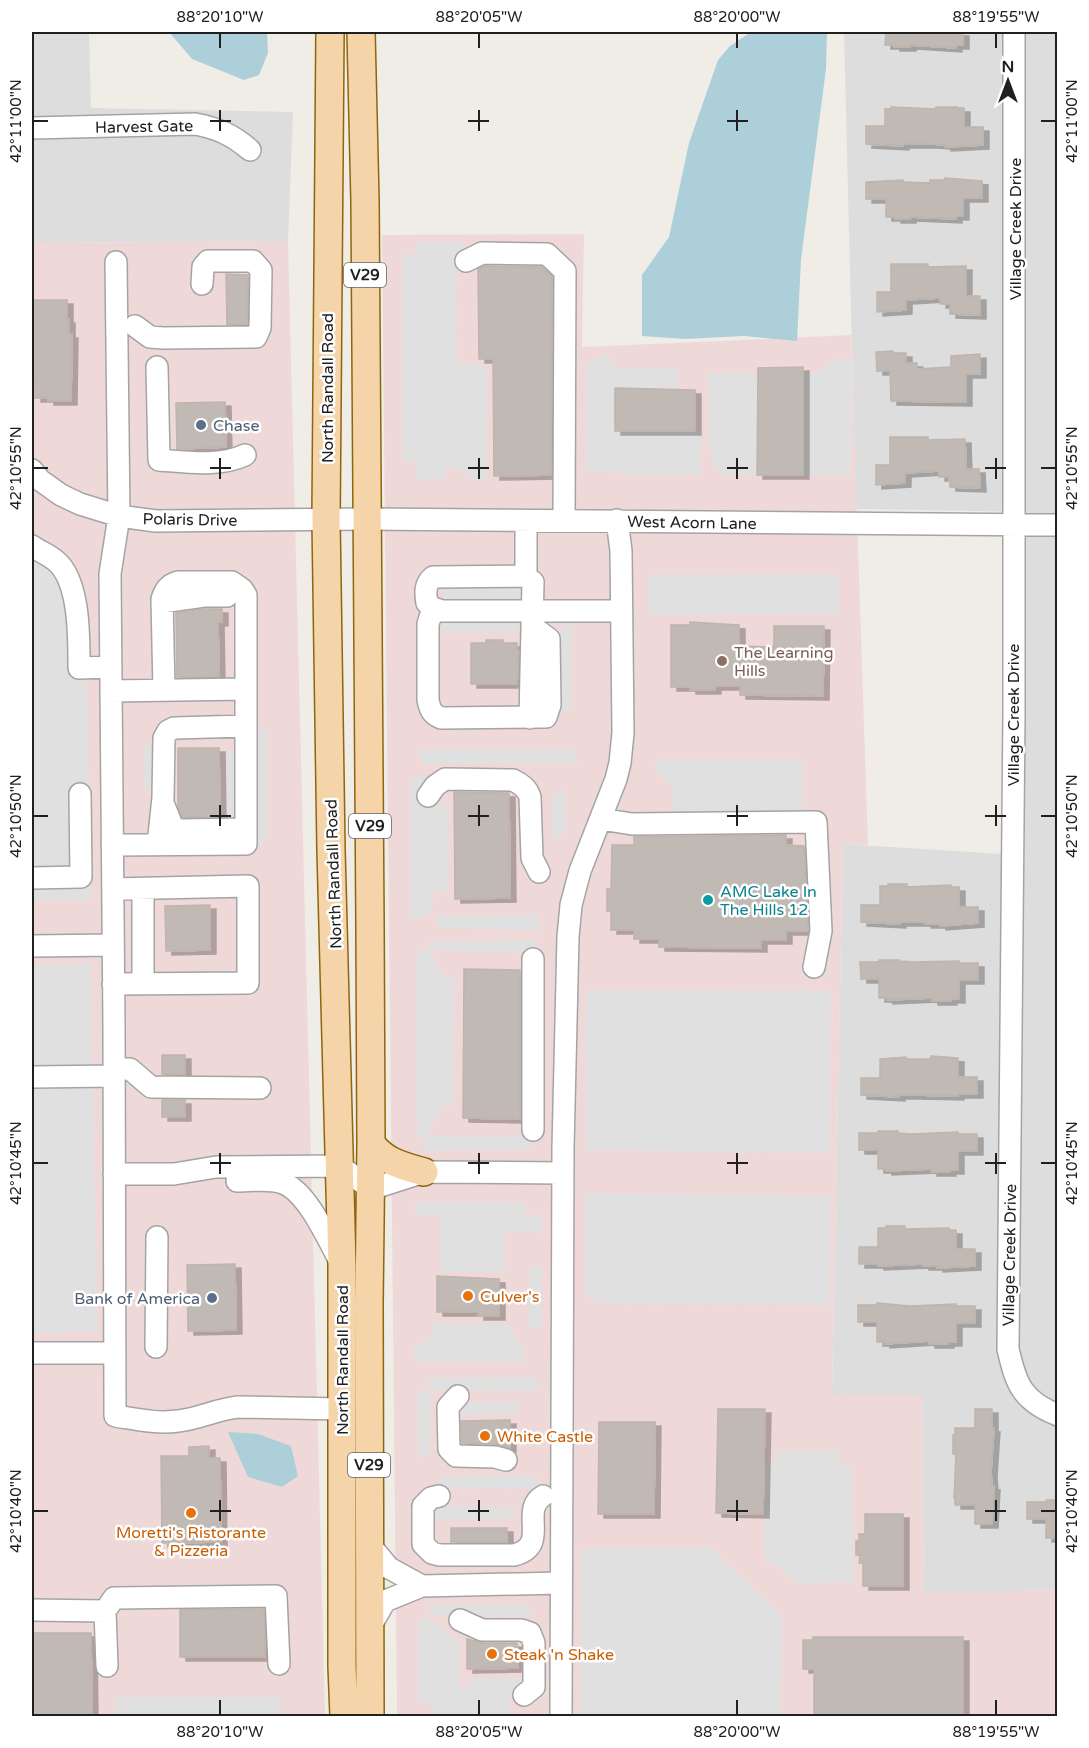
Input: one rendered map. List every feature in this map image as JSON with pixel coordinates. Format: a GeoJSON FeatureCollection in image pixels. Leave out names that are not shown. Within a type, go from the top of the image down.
{"type":"FeatureCollection","features":[{"type":"Feature","properties":{"kind":"main road","name":"North Randall Road"},"geometry":{"type":"LineString","coordinates":[[330,32],[326,519],[331,850],[342,1265],[344,1716]]}},
{"type":"Feature","properties":{"kind":"main road","name":"North Randall Road"},"geometry":{"type":"LineString","coordinates":[[361,32],[365,213],[371,1143],[370,1716]]}},
{"type":"Feature","properties":{"kind":"main road"},"geometry":{"type":"LineString","coordinates":[[371,1143],[379,1154],[398,1165],[424,1172]]}},
{"type":"Feature","properties":{"kind":"street","name":"Village Creek Drive"},"geometry":{"type":"LineString","coordinates":[[1014,32],[1014,714],[1009,1115],[1011,1233],[1008,1349],[1014,1373],[1024,1394],[1043,1409],[1058,1415]]}},
{"type":"Feature","properties":{"kind":"street","name":"Harvest Gate"},"geometry":{"type":"LineString","coordinates":[[32,128],[195,124],[228,134],[250,150]]}},
{"type":"Feature","properties":{"kind":"street"},"geometry":{"type":"LineString","coordinates":[[466,261],[482,253],[547,254],[564,271],[564,520]]}},
{"type":"Feature","properties":{"kind":"street"},"geometry":{"type":"LineString","coordinates":[[135,326],[150,337],[256,337],[260,328],[261,270],[253,261],[208,261],[203,267],[202,284]]}},
{"type":"Feature","properties":{"kind":"street"},"geometry":{"type":"LineString","coordinates":[[116,262],[119,516],[110,574],[115,1416],[170,1422],[192,1418],[222,1408],[341,1409]]}},
{"type":"Feature","properties":{"kind":"street"},"geometry":{"type":"LineString","coordinates":[[157,367],[159,460],[227,461],[245,455]]}},
{"type":"Feature","properties":{"kind":"street","name":"Polaris Drive"},"geometry":{"type":"LineString","coordinates":[[32,470],[40,480],[60,495],[119,516],[156,521],[326,519]]}},
{"type":"Feature","properties":{"kind":"street","name":"West Acorn Lane"},"geometry":{"type":"LineString","coordinates":[[326,519],[1058,525]]}},
{"type":"Feature","properties":{"kind":"street"},"geometry":{"type":"LineString","coordinates":[[561,1716],[563,1173],[568,937],[571,905],[582,863],[601,819],[620,763],[622,733],[621,551],[617,520]]}},
{"type":"Feature","properties":{"kind":"street"},"geometry":{"type":"LineString","coordinates":[[526,521],[526,576]]}},
{"type":"Feature","properties":{"kind":"street"},"geometry":{"type":"LineString","coordinates":[[32,546],[57,561],[66,577],[78,610],[79,668],[111,667]]}},
{"type":"Feature","properties":{"kind":"street"},"geometry":{"type":"LineString","coordinates":[[433,608],[428,624],[429,708],[434,715],[449,718],[530,718],[533,620],[533,582],[526,576],[433,577],[428,581],[427,603],[442,611],[533,620],[621,611]]}},
{"type":"Feature","properties":{"kind":"street"},"geometry":{"type":"LineString","coordinates":[[112,845],[246,844],[246,596],[242,589],[232,582],[178,582],[170,585],[165,591],[162,602],[164,690]]}},
{"type":"Feature","properties":{"kind":"street"},"geometry":{"type":"LineString","coordinates":[[111,691],[246,689]]}},
{"type":"Feature","properties":{"kind":"street"},"geometry":{"type":"LineString","coordinates":[[158,844],[163,803],[164,738],[168,731],[174,728],[246,726]]}},
{"type":"Feature","properties":{"kind":"street"},"geometry":{"type":"LineString","coordinates":[[428,796],[444,779],[513,780],[520,784],[527,790],[530,797],[532,858],[539,872]]}},
{"type":"Feature","properties":{"kind":"street"},"geometry":{"type":"LineString","coordinates":[[32,878],[81,877],[80,794]]}},
{"type":"Feature","properties":{"kind":"street"},"geometry":{"type":"LineString","coordinates":[[163,803],[173,828],[182,830],[246,829]]}},
{"type":"Feature","properties":{"kind":"street"},"geometry":{"type":"LineString","coordinates":[[601,819],[632,824],[816,822],[821,931],[814,967]]}},
{"type":"Feature","properties":{"kind":"street"},"geometry":{"type":"LineString","coordinates":[[113,889],[248,886],[248,983],[113,984]]}},
{"type":"Feature","properties":{"kind":"street"},"geometry":{"type":"LineString","coordinates":[[143,889],[144,983]]}},
{"type":"Feature","properties":{"kind":"street"},"geometry":{"type":"LineString","coordinates":[[32,946],[113,945]]}},
{"type":"Feature","properties":{"kind":"street"},"geometry":{"type":"LineString","coordinates":[[532,959],[533,1130]]}},
{"type":"Feature","properties":{"kind":"street"},"geometry":{"type":"LineString","coordinates":[[32,1077],[130,1069],[151,1087],[260,1088]]}},
{"type":"Feature","properties":{"kind":"street"},"geometry":{"type":"LineString","coordinates":[[114,1174],[174,1174],[216,1167],[340,1166],[371,1189],[424,1172],[563,1173]]}},
{"type":"Feature","properties":{"kind":"street"},"geometry":{"type":"LineString","coordinates":[[174,1174],[213,1181],[281,1182],[294,1189],[306,1203],[342,1265]]}},
{"type":"Feature","properties":{"kind":"street"},"geometry":{"type":"LineString","coordinates":[[156,1347],[157,1237]]}},
{"type":"Feature","properties":{"kind":"street"},"geometry":{"type":"LineString","coordinates":[[32,1353],[115,1353]]}},
{"type":"Feature","properties":{"kind":"street"},"geometry":{"type":"LineString","coordinates":[[458,1396],[448,1407],[449,1449],[456,1456],[495,1457],[506,1460]]}},
{"type":"Feature","properties":{"kind":"street"},"geometry":{"type":"LineString","coordinates":[[439,1496],[431,1498],[423,1506],[422,1535],[423,1544],[427,1550],[440,1555],[514,1555],[525,1551],[534,1535],[534,1505],[536,1500],[543,1496]]}},
{"type":"Feature","properties":{"kind":"street"},"geometry":{"type":"LineString","coordinates":[[369,1544],[389,1568],[422,1586]]}},
{"type":"Feature","properties":{"kind":"street"},"geometry":{"type":"LineString","coordinates":[[370,1627],[385,1601],[422,1586],[560,1583]]}},
{"type":"Feature","properties":{"kind":"street"},"geometry":{"type":"LineString","coordinates":[[107,1666],[105,1611],[114,1598],[276,1596],[279,1664]]}},
{"type":"Feature","properties":{"kind":"street"},"geometry":{"type":"LineString","coordinates":[[32,1610],[105,1611]]}},
{"type":"Feature","properties":{"kind":"street"},"geometry":{"type":"LineString","coordinates":[[460,1620],[482,1630],[521,1630],[530,1633],[534,1643],[534,1687],[524,1695]]}},
{"type":"Feature","properties":{"kind":"shaded area"},"geometry":{"type":"Polygon","coordinates":[[[32,32],[89,32],[91,108],[293,112],[288,241],[32,243],[32,32]]]}},
{"type":"Feature","properties":{"kind":"shaded area"},"geometry":{"type":"Polygon","coordinates":[[[844,32],[1057,32],[1057,1590],[924,1594],[922,1395],[832,1395],[843,844],[1019,855],[1026,512],[856,509],[844,32]]]}},
{"type":"Feature","properties":{"kind":"shaded area"},"geometry":{"type":"Polygon","coordinates":[[[584,234],[582,347],[851,335],[868,845],[843,844],[832,1394],[922,1395],[924,1593],[1057,1590],[1057,1716],[397,1716],[382,235],[584,234]]]}},
{"type":"Feature","properties":{"kind":"shaded area"},"geometry":{"type":"Polygon","coordinates":[[[288,241],[325,1716],[32,1716],[32,243],[288,241]]]}},
{"type":"Feature","properties":{"kind":"shaded area"},"geometry":{"type":"Polygon","coordinates":[[[416,242],[463,242],[463,252],[456,271],[457,364],[487,365],[486,479],[474,480],[454,467],[444,469],[445,479],[416,480],[416,462],[403,461],[403,255],[416,254],[416,242]]]}},
{"type":"Feature","properties":{"kind":"shaded area"},"geometry":{"type":"Polygon","coordinates":[[[605,352],[617,369],[678,368],[679,388],[615,388],[615,431],[701,431],[700,475],[627,474],[586,470],[586,365],[605,352]]]}},
{"type":"Feature","properties":{"kind":"shaded area"},"geometry":{"type":"Polygon","coordinates":[[[852,358],[851,475],[803,475],[803,375],[820,371],[835,359],[852,358]]]}},
{"type":"Feature","properties":{"kind":"shaded area"},"geometry":{"type":"Polygon","coordinates":[[[709,373],[758,374],[757,475],[722,476],[714,465],[709,447],[709,373]]]}},
{"type":"Feature","properties":{"kind":"shaded area"},"geometry":{"type":"Polygon","coordinates":[[[32,536],[85,603],[91,900],[32,900],[32,536]]]}},
{"type":"Feature","properties":{"kind":"shaded area"},"geometry":{"type":"Polygon","coordinates":[[[839,574],[839,614],[648,615],[649,575],[839,574]]]}},
{"type":"Feature","properties":{"kind":"shaded area"},"geometry":{"type":"Polygon","coordinates":[[[444,589],[519,589],[518,633],[441,633],[440,617],[444,589]]]}},
{"type":"Feature","properties":{"kind":"shaded area"},"geometry":{"type":"Polygon","coordinates":[[[572,621],[570,709],[555,717],[557,631],[572,621]]]}},
{"type":"Feature","properties":{"kind":"shaded area"},"geometry":{"type":"Polygon","coordinates":[[[264,727],[267,731],[267,840],[255,846],[255,733],[264,727]]]}},
{"type":"Feature","properties":{"kind":"shaded area"},"geometry":{"type":"Polygon","coordinates":[[[157,742],[158,787],[144,791],[145,743],[157,742]]]}},
{"type":"Feature","properties":{"kind":"shaded area"},"geometry":{"type":"Polygon","coordinates":[[[226,749],[238,755],[239,820],[226,811],[226,749]]]}},
{"type":"Feature","properties":{"kind":"shaded area"},"geometry":{"type":"Polygon","coordinates":[[[573,749],[579,763],[423,764],[418,750],[573,749]]]}},
{"type":"Feature","properties":{"kind":"shaded area"},"geometry":{"type":"Polygon","coordinates":[[[655,759],[803,759],[802,812],[673,811],[672,786],[655,770],[655,759]]]}},
{"type":"Feature","properties":{"kind":"shaded area"},"geometry":{"type":"Polygon","coordinates":[[[421,774],[437,802],[449,810],[448,893],[436,889],[430,914],[413,920],[410,915],[410,781],[421,774]]]}},
{"type":"Feature","properties":{"kind":"shaded area"},"geometry":{"type":"Polygon","coordinates":[[[565,789],[566,832],[552,838],[553,792],[565,789]]]}},
{"type":"Feature","properties":{"kind":"shaded area"},"geometry":{"type":"Polygon","coordinates":[[[537,915],[542,930],[440,928],[435,916],[537,915]]]}},
{"type":"Feature","properties":{"kind":"shaded area"},"geometry":{"type":"Polygon","coordinates":[[[538,940],[538,953],[429,950],[444,977],[455,978],[453,1105],[442,1106],[428,1136],[531,1136],[531,1149],[424,1151],[423,1136],[417,1136],[417,951],[428,950],[429,941],[538,940]]]}},
{"type":"Feature","properties":{"kind":"shaded area"},"geometry":{"type":"Polygon","coordinates":[[[90,964],[98,1331],[32,1333],[32,965],[90,964]]]}},
{"type":"Feature","properties":{"kind":"shaded area"},"geometry":{"type":"Polygon","coordinates":[[[586,990],[831,991],[829,1153],[586,1150],[586,990]]]}},
{"type":"Feature","properties":{"kind":"shaded area"},"geometry":{"type":"Polygon","coordinates":[[[585,1193],[830,1196],[829,1305],[596,1304],[594,1299],[585,1297],[585,1193]]]}},
{"type":"Feature","properties":{"kind":"shaded area"},"geometry":{"type":"Polygon","coordinates":[[[415,1202],[526,1203],[526,1215],[542,1215],[542,1233],[505,1230],[505,1272],[441,1272],[440,1216],[415,1215],[415,1202]]]}},
{"type":"Feature","properties":{"kind":"shaded area"},"geometry":{"type":"Polygon","coordinates":[[[529,1267],[542,1267],[541,1328],[528,1328],[529,1267]]]}},
{"type":"Feature","properties":{"kind":"shaded area"},"geometry":{"type":"Polygon","coordinates":[[[434,1323],[508,1324],[523,1351],[524,1362],[414,1362],[414,1349],[433,1334],[434,1323]]]}},
{"type":"Feature","properties":{"kind":"shaded area"},"geometry":{"type":"Polygon","coordinates":[[[534,1377],[541,1390],[432,1390],[427,1378],[534,1377]]]}},
{"type":"Feature","properties":{"kind":"shaded area"},"geometry":{"type":"Polygon","coordinates":[[[417,1391],[430,1391],[430,1453],[418,1460],[417,1391]]]}},
{"type":"Feature","properties":{"kind":"shaded area"},"geometry":{"type":"Polygon","coordinates":[[[461,1402],[522,1402],[513,1414],[459,1415],[454,1411],[461,1402]]]}},
{"type":"Feature","properties":{"kind":"shaded area"},"geometry":{"type":"Polygon","coordinates":[[[778,1451],[839,1451],[840,1464],[851,1463],[854,1582],[797,1584],[776,1565],[765,1562],[764,1463],[777,1463],[778,1451]]]}},
{"type":"Feature","properties":{"kind":"shaded area"},"geometry":{"type":"Polygon","coordinates":[[[537,1475],[538,1488],[439,1489],[439,1476],[537,1475]]]}},
{"type":"Feature","properties":{"kind":"shaded area"},"geometry":{"type":"Polygon","coordinates":[[[431,1507],[515,1507],[514,1519],[431,1520],[431,1507]]]}},
{"type":"Feature","properties":{"kind":"shaded area"},"geometry":{"type":"Polygon","coordinates":[[[711,1548],[782,1616],[780,1716],[582,1716],[582,1549],[711,1548]]]}},
{"type":"Feature","properties":{"kind":"shaded area"},"geometry":{"type":"Polygon","coordinates":[[[432,1604],[526,1604],[533,1617],[432,1616],[428,1606],[432,1604]]]}},
{"type":"Feature","properties":{"kind":"shaded area"},"geometry":{"type":"Polygon","coordinates":[[[419,1618],[430,1618],[452,1638],[459,1638],[460,1690],[463,1690],[470,1678],[525,1678],[520,1690],[508,1703],[514,1716],[432,1716],[430,1703],[418,1703],[419,1618]]]}},
{"type":"Feature","properties":{"kind":"shaded area"},"geometry":{"type":"Polygon","coordinates":[[[115,1697],[280,1697],[280,1716],[115,1716],[115,1697]]]}},
{"type":"Feature","properties":{"kind":"water"},"geometry":{"type":"Polygon","coordinates":[[[169,32],[267,32],[268,53],[259,75],[244,80],[192,59],[169,32]]]}},
{"type":"Feature","properties":{"kind":"water"},"geometry":{"type":"Polygon","coordinates":[[[751,32],[827,32],[826,69],[801,259],[797,341],[744,336],[685,339],[642,336],[642,275],[669,237],[689,143],[718,60],[730,46],[751,32]]]}},
{"type":"Feature","properties":{"kind":"water"},"geometry":{"type":"Polygon","coordinates":[[[228,1432],[258,1434],[291,1446],[298,1476],[282,1487],[248,1477],[228,1432]]]}},
{"type":"Feature","properties":{"kind":"building"},"geometry":{"type":"Polygon","coordinates":[[[886,32],[963,32],[963,45],[956,45],[956,48],[910,45],[910,47],[894,47],[894,45],[885,45],[886,32]]]}},
{"type":"Feature","properties":{"kind":"building"},"geometry":{"type":"Polygon","coordinates":[[[891,107],[964,108],[964,127],[983,127],[983,145],[945,147],[945,145],[931,144],[903,144],[903,146],[866,144],[866,126],[885,126],[885,109],[891,109],[891,107]]]}},
{"type":"Feature","properties":{"kind":"building"},"geometry":{"type":"Polygon","coordinates":[[[945,178],[982,181],[982,198],[963,198],[963,216],[956,216],[956,219],[886,217],[886,199],[866,199],[866,182],[903,180],[903,182],[930,183],[930,180],[945,180],[945,178]]]}},
{"type":"Feature","properties":{"kind":"building"},"geometry":{"type":"Polygon","coordinates":[[[891,264],[928,264],[928,267],[966,266],[966,296],[980,296],[980,315],[950,314],[950,304],[940,304],[940,298],[906,300],[906,310],[877,312],[877,292],[891,292],[891,264]]]}},
{"type":"Feature","properties":{"kind":"building"},"geometry":{"type":"Polygon","coordinates":[[[485,266],[542,267],[552,276],[551,475],[494,476],[493,359],[479,359],[478,269],[485,266]]]}},
{"type":"Feature","properties":{"kind":"building"},"geometry":{"type":"Polygon","coordinates":[[[226,274],[248,275],[247,324],[227,325],[226,274]]]}},
{"type":"Feature","properties":{"kind":"building"},"geometry":{"type":"Polygon","coordinates":[[[32,300],[67,300],[69,334],[72,334],[71,401],[48,401],[48,398],[35,398],[35,380],[32,380],[32,300]]]}},
{"type":"Feature","properties":{"kind":"building"},"geometry":{"type":"Polygon","coordinates":[[[893,351],[893,353],[906,353],[906,363],[917,363],[917,369],[951,367],[951,356],[980,354],[980,374],[966,374],[966,402],[891,401],[890,371],[877,371],[876,352],[893,351]]]}},
{"type":"Feature","properties":{"kind":"building"},"geometry":{"type":"Polygon","coordinates":[[[803,367],[803,475],[757,475],[758,368],[803,367]]]}},
{"type":"Feature","properties":{"kind":"building"},"geometry":{"type":"Polygon","coordinates":[[[615,388],[695,390],[695,431],[615,431],[615,388]]]}},
{"type":"Feature","properties":{"kind":"building","name":"Chase"},"geometry":{"type":"Polygon","coordinates":[[[225,402],[226,447],[177,449],[176,403],[225,402]]]}},
{"type":"Feature","properties":{"kind":"building"},"geometry":{"type":"Polygon","coordinates":[[[890,437],[928,437],[928,440],[965,439],[966,469],[979,469],[980,488],[950,487],[949,477],[939,477],[939,471],[905,473],[905,483],[876,485],[876,465],[890,465],[890,437]]]}},
{"type":"Feature","properties":{"kind":"building"},"geometry":{"type":"Polygon","coordinates":[[[222,609],[222,622],[218,622],[219,677],[177,677],[176,613],[222,609]]]}},
{"type":"Feature","properties":{"kind":"building"},"geometry":{"type":"Polygon","coordinates":[[[690,622],[739,625],[739,646],[774,647],[774,626],[824,626],[823,696],[740,695],[740,686],[715,686],[715,690],[671,687],[671,625],[690,625],[690,622]]]}},
{"type":"Feature","properties":{"kind":"building"},"geometry":{"type":"Polygon","coordinates":[[[486,640],[517,643],[517,650],[519,650],[517,684],[471,684],[471,643],[486,643],[486,640]]]}},
{"type":"Feature","properties":{"kind":"building"},"geometry":{"type":"Polygon","coordinates":[[[178,748],[219,748],[220,817],[182,817],[178,807],[178,748]]]}},
{"type":"Feature","properties":{"kind":"building"},"geometry":{"type":"Polygon","coordinates":[[[454,792],[509,793],[510,898],[455,899],[454,792]]]}},
{"type":"Feature","properties":{"kind":"building","name":"AMC Lake In The Hills 12"},"geometry":{"type":"Polygon","coordinates":[[[786,835],[786,845],[804,846],[808,931],[786,931],[786,940],[761,940],[761,948],[659,947],[659,939],[634,939],[634,930],[611,930],[611,911],[607,911],[607,889],[611,889],[612,845],[634,845],[634,837],[786,835]]]}},
{"type":"Feature","properties":{"kind":"building"},"geometry":{"type":"Polygon","coordinates":[[[888,884],[907,884],[907,887],[951,885],[951,887],[959,887],[959,907],[978,907],[978,923],[940,926],[940,924],[925,924],[925,922],[900,922],[900,924],[861,922],[861,905],[880,905],[880,886],[888,886],[888,884]]]}},
{"type":"Feature","properties":{"kind":"building"},"geometry":{"type":"Polygon","coordinates":[[[210,905],[210,950],[166,951],[165,906],[210,905]]]}},
{"type":"Feature","properties":{"kind":"building"},"geometry":{"type":"Polygon","coordinates":[[[879,960],[978,963],[978,980],[959,980],[959,999],[951,999],[951,1001],[932,1001],[932,998],[887,1000],[887,998],[879,998],[879,979],[861,979],[860,962],[879,962],[879,960]]]}},
{"type":"Feature","properties":{"kind":"building"},"geometry":{"type":"Polygon","coordinates":[[[464,969],[520,970],[520,1119],[463,1118],[464,969]]]}},
{"type":"Feature","properties":{"kind":"building"},"geometry":{"type":"Polygon","coordinates":[[[162,1055],[185,1055],[185,1075],[162,1074],[162,1055]]]}},
{"type":"Feature","properties":{"kind":"building"},"geometry":{"type":"Polygon","coordinates":[[[931,1056],[958,1058],[958,1077],[977,1077],[977,1094],[899,1095],[899,1097],[861,1095],[861,1078],[880,1078],[880,1059],[906,1057],[906,1059],[931,1059],[931,1056]]]}},
{"type":"Feature","properties":{"kind":"building"},"geometry":{"type":"Polygon","coordinates":[[[162,1100],[185,1100],[185,1117],[162,1117],[162,1100]]]}},
{"type":"Feature","properties":{"kind":"building"},"geometry":{"type":"Polygon","coordinates":[[[878,1131],[912,1134],[958,1132],[958,1134],[977,1134],[977,1151],[958,1151],[958,1170],[950,1170],[950,1172],[931,1172],[931,1169],[886,1171],[886,1169],[878,1169],[878,1150],[859,1150],[859,1133],[878,1133],[878,1131]]]}},
{"type":"Feature","properties":{"kind":"building"},"geometry":{"type":"Polygon","coordinates":[[[886,1226],[905,1226],[905,1229],[949,1228],[949,1230],[956,1230],[956,1249],[975,1249],[975,1266],[937,1268],[937,1266],[923,1266],[923,1264],[878,1266],[878,1264],[859,1264],[859,1247],[878,1247],[878,1228],[886,1228],[886,1226]]]}},
{"type":"Feature","properties":{"kind":"building","name":"Bank of America"},"geometry":{"type":"Polygon","coordinates":[[[235,1264],[236,1330],[188,1331],[187,1265],[235,1264]]]}},
{"type":"Feature","properties":{"kind":"building","name":"Culver's"},"geometry":{"type":"Polygon","coordinates":[[[437,1276],[499,1279],[499,1316],[478,1316],[478,1312],[437,1312],[437,1276]]]}},
{"type":"Feature","properties":{"kind":"building"},"geometry":{"type":"Polygon","coordinates":[[[877,1303],[910,1306],[956,1304],[956,1306],[975,1306],[975,1323],[956,1323],[956,1342],[948,1342],[948,1344],[929,1344],[929,1341],[884,1344],[884,1342],[877,1342],[877,1322],[858,1322],[858,1305],[877,1305],[877,1303]]]}},
{"type":"Feature","properties":{"kind":"building"},"geometry":{"type":"Polygon","coordinates":[[[718,1409],[765,1409],[763,1514],[716,1513],[718,1409]]]}},
{"type":"Feature","properties":{"kind":"building"},"geometry":{"type":"Polygon","coordinates":[[[975,1409],[992,1409],[992,1428],[994,1428],[991,1472],[992,1486],[994,1486],[992,1524],[975,1524],[975,1505],[955,1505],[956,1454],[953,1454],[953,1435],[955,1435],[955,1428],[975,1428],[975,1409]]]}},
{"type":"Feature","properties":{"kind":"building","name":"White Castle"},"geometry":{"type":"Polygon","coordinates":[[[510,1420],[510,1448],[496,1444],[462,1443],[461,1421],[510,1420]]]}},
{"type":"Feature","properties":{"kind":"building"},"geometry":{"type":"Polygon","coordinates":[[[599,1422],[655,1422],[654,1514],[598,1514],[599,1422]]]}},
{"type":"Feature","properties":{"kind":"building","name":"Moretti's Ristorante & Pizzeria"},"geometry":{"type":"Polygon","coordinates":[[[209,1446],[209,1458],[220,1458],[221,1542],[162,1543],[161,1456],[189,1456],[189,1447],[209,1446]]]}},
{"type":"Feature","properties":{"kind":"building"},"geometry":{"type":"Polygon","coordinates":[[[1046,1500],[1058,1500],[1058,1538],[1046,1538],[1046,1519],[1027,1519],[1027,1502],[1046,1502],[1046,1500]]]}},
{"type":"Feature","properties":{"kind":"building"},"geometry":{"type":"Polygon","coordinates":[[[865,1514],[903,1514],[903,1586],[863,1586],[863,1563],[859,1563],[860,1555],[856,1555],[856,1541],[859,1541],[859,1534],[865,1534],[865,1514]]]}},
{"type":"Feature","properties":{"kind":"building"},"geometry":{"type":"Polygon","coordinates":[[[451,1528],[507,1528],[507,1542],[451,1542],[451,1528]]]}},
{"type":"Feature","properties":{"kind":"building"},"geometry":{"type":"Polygon","coordinates":[[[264,1609],[265,1657],[180,1657],[180,1610],[264,1609]]]}},
{"type":"Feature","properties":{"kind":"building"},"geometry":{"type":"Polygon","coordinates":[[[32,1633],[91,1633],[92,1716],[32,1716],[32,1633]]]}},
{"type":"Feature","properties":{"kind":"building"},"geometry":{"type":"Polygon","coordinates":[[[813,1637],[963,1637],[963,1716],[814,1716],[814,1669],[803,1669],[803,1640],[813,1640],[813,1637]]]}},
{"type":"Feature","properties":{"kind":"building","name":"Steak 'n Shake"},"geometry":{"type":"Polygon","coordinates":[[[467,1639],[482,1643],[517,1643],[518,1668],[467,1669],[467,1639]]]}},
{"type":"Feature","properties":{"kind":"place","name":"Chase"},"geometry":{"type":"Point","coordinates":[201,425]}},
{"type":"Feature","properties":{"kind":"place","name":"The Learning Hills"},"geometry":{"type":"Point","coordinates":[722,661]}},
{"type":"Feature","properties":{"kind":"place","name":"AMC Lake In The Hills 12"},"geometry":{"type":"Point","coordinates":[708,900]}},
{"type":"Feature","properties":{"kind":"place","name":"Culver's"},"geometry":{"type":"Point","coordinates":[468,1296]}},
{"type":"Feature","properties":{"kind":"place","name":"Bank of America"},"geometry":{"type":"Point","coordinates":[212,1298]}},
{"type":"Feature","properties":{"kind":"place","name":"White Castle"},"geometry":{"type":"Point","coordinates":[485,1436]}},
{"type":"Feature","properties":{"kind":"place","name":"Moretti's Ristorante & Pizzeria"},"geometry":{"type":"Point","coordinates":[191,1513]}},
{"type":"Feature","properties":{"kind":"place","name":"Steak 'n Shake"},"geometry":{"type":"Point","coordinates":[492,1654]}}]}
